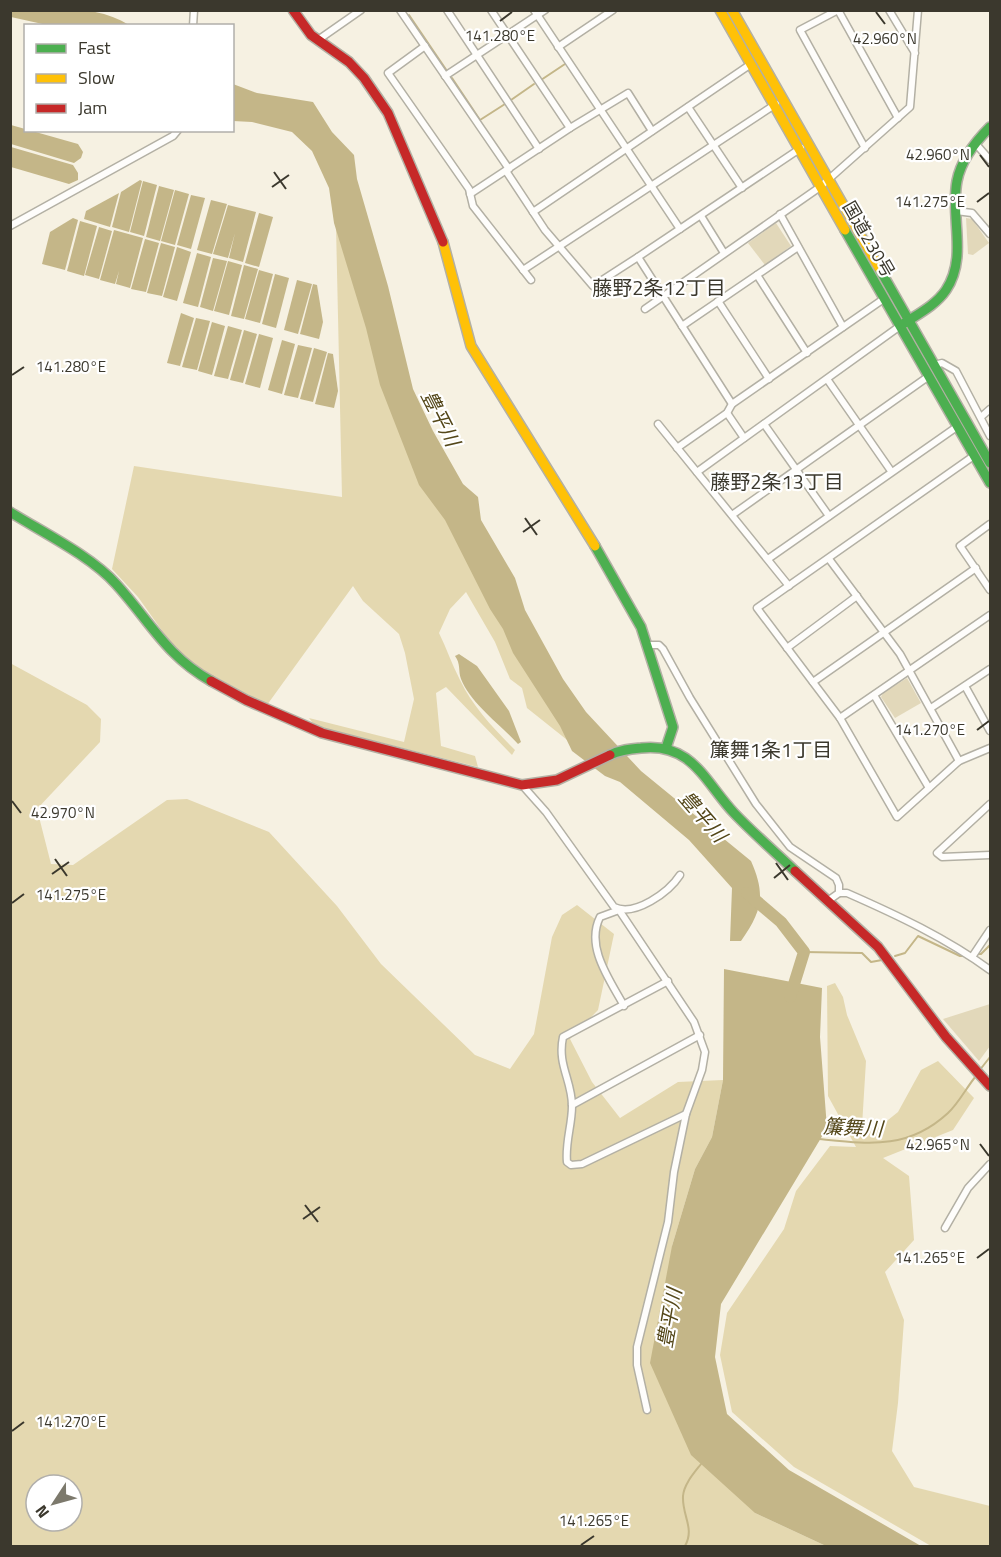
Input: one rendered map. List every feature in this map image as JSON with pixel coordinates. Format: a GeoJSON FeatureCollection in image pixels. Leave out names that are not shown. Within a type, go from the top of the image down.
{"type":"FeatureCollection","features":[{"type":"Feature","properties":{"kind":"main road"},"geometry":{"type":"LineString","coordinates":[[293,10],[303,27],[349,63],[364,78],[388,113],[440,230],[471,346],[626,594],[648,645],[673,727],[661,747]]}},
{"type":"Feature","properties":{"kind":"main road","name":"国道230号"},"geometry":{"type":"LineString","coordinates":[[720,10],[751,65],[808,144],[909,320],[930,370],[990,483]]}},
{"type":"Feature","properties":{"kind":"main road","name":"国道230号"},"geometry":{"type":"LineString","coordinates":[[732,10],[760,59],[799,150],[820,187],[900,326],[990,463]]}},
{"type":"Feature","properties":{"kind":"main road"},"geometry":{"type":"LineString","coordinates":[[900,326],[938,300],[952,279],[957,254],[957,179],[975,143],[990,127]]}},
{"type":"Feature","properties":{"kind":"main road"},"geometry":{"type":"LineString","coordinates":[[10,512],[71,549],[115,582],[182,663],[246,700],[321,734],[522,785],[556,780],[621,750],[661,747],[696,765],[733,812],[829,900],[893,963],[946,1037],[990,1086]]}},
{"type":"Feature","properties":{"kind":"street"},"geometry":{"type":"LineString","coordinates":[[318,40],[361,10]]}},
{"type":"Feature","properties":{"kind":"street"},"geometry":{"type":"LineString","coordinates":[[447,10],[539,149]]}},
{"type":"Feature","properties":{"kind":"street"},"geometry":{"type":"LineString","coordinates":[[491,10],[570,128]]}},
{"type":"Feature","properties":{"kind":"street"},"geometry":{"type":"LineString","coordinates":[[445,76],[536,13],[545,10]]}},
{"type":"Feature","properties":{"kind":"street"},"geometry":{"type":"LineString","coordinates":[[558,47],[613,10]]}},
{"type":"Feature","properties":{"kind":"street"},"geometry":{"type":"LineString","coordinates":[[865,148],[800,30],[838,10],[898,118]]}},
{"type":"Feature","properties":{"kind":"street"},"geometry":{"type":"LineString","coordinates":[[889,10],[915,54]]}},
{"type":"Feature","properties":{"kind":"street"},"geometry":{"type":"LineString","coordinates":[[645,309],[820,187],[910,107],[918,10]]}},
{"type":"Feature","properties":{"kind":"street"},"geometry":{"type":"LineString","coordinates":[[403,12],[508,170],[533,212],[560,249],[593,286],[808,144]]}},
{"type":"Feature","properties":{"kind":"street"},"geometry":{"type":"LineString","coordinates":[[536,13],[680,229]]}},
{"type":"Feature","properties":{"kind":"street"},"geometry":{"type":"LineString","coordinates":[[425,46],[388,73],[471,194],[473,206],[531,280]]}},
{"type":"Feature","properties":{"kind":"street"},"geometry":{"type":"LineString","coordinates":[[533,212],[760,59]]}},
{"type":"Feature","properties":{"kind":"street"},"geometry":{"type":"LineString","coordinates":[[471,194],[600,108],[628,93],[652,131]]}},
{"type":"Feature","properties":{"kind":"street"},"geometry":{"type":"LineString","coordinates":[[523,270],[560,249],[779,103]]}},
{"type":"Feature","properties":{"kind":"street"},"geometry":{"type":"LineString","coordinates":[[688,107],[742,188]]}},
{"type":"Feature","properties":{"kind":"street"},"geometry":{"type":"LineString","coordinates":[[10,226],[170,138],[176,132]]}},
{"type":"Feature","properties":{"kind":"street"},"geometry":{"type":"LineString","coordinates":[[975,143],[990,160]]}},
{"type":"Feature","properties":{"kind":"street"},"geometry":{"type":"LineString","coordinates":[[956,211],[972,213],[990,234]]}},
{"type":"Feature","properties":{"kind":"street"},"geometry":{"type":"LineString","coordinates":[[780,214],[843,327]]}},
{"type":"Feature","properties":{"kind":"street"},"geometry":{"type":"LineString","coordinates":[[701,216],[724,253]]}},
{"type":"Feature","properties":{"kind":"street"},"geometry":{"type":"LineString","coordinates":[[682,326],[798,247]]}},
{"type":"Feature","properties":{"kind":"street"},"geometry":{"type":"LineString","coordinates":[[638,257],[732,404]]}},
{"type":"Feature","properties":{"kind":"street"},"geometry":{"type":"LineString","coordinates":[[757,275],[807,352]]}},
{"type":"Feature","properties":{"kind":"street"},"geometry":{"type":"LineString","coordinates":[[677,448],[728,413],[732,404],[893,292]]}},
{"type":"Feature","properties":{"kind":"street"},"geometry":{"type":"LineString","coordinates":[[718,301],[769,379]]}},
{"type":"Feature","properties":{"kind":"street"},"geometry":{"type":"LineString","coordinates":[[697,472],[900,326]]}},
{"type":"Feature","properties":{"kind":"street"},"geometry":{"type":"LineString","coordinates":[[732,515],[942,363],[956,371],[990,436]]}},
{"type":"Feature","properties":{"kind":"street"},"geometry":{"type":"LineString","coordinates":[[826,379],[891,471]]}},
{"type":"Feature","properties":{"kind":"street"},"geometry":{"type":"LineString","coordinates":[[981,417],[990,409]]}},
{"type":"Feature","properties":{"kind":"street"},"geometry":{"type":"LineString","coordinates":[[728,413],[744,438]]}},
{"type":"Feature","properties":{"kind":"street"},"geometry":{"type":"LineString","coordinates":[[658,424],[789,586]]}},
{"type":"Feature","properties":{"kind":"street"},"geometry":{"type":"LineString","coordinates":[[764,424],[829,516]]}},
{"type":"Feature","properties":{"kind":"street"},"geometry":{"type":"LineString","coordinates":[[768,559],[958,426]]}},
{"type":"Feature","properties":{"kind":"street"},"geometry":{"type":"LineString","coordinates":[[975,456],[757,608],[840,718],[897,818],[959,761],[990,748]]}},
{"type":"Feature","properties":{"kind":"street"},"geometry":{"type":"LineString","coordinates":[[990,524],[960,546],[990,590]]}},
{"type":"Feature","properties":{"kind":"street"},"geometry":{"type":"LineString","coordinates":[[829,559],[909,671],[959,761]]}},
{"type":"Feature","properties":{"kind":"street"},"geometry":{"type":"LineString","coordinates":[[813,682],[976,568]]}},
{"type":"Feature","properties":{"kind":"street"},"geometry":{"type":"LineString","coordinates":[[787,648],[856,596]]}},
{"type":"Feature","properties":{"kind":"street"},"geometry":{"type":"LineString","coordinates":[[840,718],[990,615]]}},
{"type":"Feature","properties":{"kind":"street"},"geometry":{"type":"LineString","coordinates":[[648,645],[659,645],[663,649],[690,698],[756,804],[790,847],[836,878],[840,885],[838,893]]}},
{"type":"Feature","properties":{"kind":"street"},"geometry":{"type":"LineString","coordinates":[[931,708],[990,669]]}},
{"type":"Feature","properties":{"kind":"street"},"geometry":{"type":"LineString","coordinates":[[965,686],[990,731]]}},
{"type":"Feature","properties":{"kind":"street"},"geometry":{"type":"LineString","coordinates":[[874,695],[929,788]]}},
{"type":"Feature","properties":{"kind":"street"},"geometry":{"type":"LineString","coordinates":[[522,785],[546,812],[614,907],[619,910],[626,911],[651,900],[674,883],[680,875]]}},
{"type":"Feature","properties":{"kind":"street"},"geometry":{"type":"LineString","coordinates":[[990,804],[937,853],[942,857],[990,855]]}},
{"type":"Feature","properties":{"kind":"street"},"geometry":{"type":"LineString","coordinates":[[829,900],[838,893],[847,893],[894,913],[972,957],[990,970]]}},
{"type":"Feature","properties":{"kind":"street"},"geometry":{"type":"LineString","coordinates":[[619,910],[668,981],[700,1035],[705,1052],[702,1070],[686,1114],[674,1172],[668,1222],[637,1347],[637,1365],[647,1410]]}},
{"type":"Feature","properties":{"kind":"street"},"geometry":{"type":"LineString","coordinates":[[619,910],[600,917],[595,932],[595,944],[599,959],[624,1006]]}},
{"type":"Feature","properties":{"kind":"street"},"geometry":{"type":"LineString","coordinates":[[972,957],[990,930]]}},
{"type":"Feature","properties":{"kind":"street"},"geometry":{"type":"LineString","coordinates":[[668,981],[563,1037],[561,1064],[572,1104],[566,1152],[567,1162],[575,1166],[686,1114]]}},
{"type":"Feature","properties":{"kind":"street"},"geometry":{"type":"LineString","coordinates":[[572,1104],[700,1035]]}},
{"type":"Feature","properties":{"kind":"street"},"geometry":{"type":"LineString","coordinates":[[945,1228],[968,1188],[990,1164]]}},
{"type":"Feature","properties":{"kind":"shaded area"},"geometry":{"type":"Polygon","coordinates":[[[966,218],[972,219],[989,243],[973,255],[968,254],[966,218]]]}},
{"type":"Feature","properties":{"kind":"shaded area"},"geometry":{"type":"Polygon","coordinates":[[[776,223],[791,246],[765,265],[748,243],[776,223]]]}},
{"type":"Feature","properties":{"kind":"shaded area"},"geometry":{"type":"Polygon","coordinates":[[[336,226],[404,429],[586,755],[527,708],[522,688],[510,679],[495,642],[466,592],[450,609],[439,633],[465,690],[492,726],[515,750],[512,755],[446,687],[436,693],[441,746],[475,756],[478,767],[315,726],[309,718],[404,742],[414,699],[399,634],[363,601],[353,586],[267,705],[197,667],[175,649],[138,597],[112,569],[134,466],[342,497],[336,226]]]}},
{"type":"Feature","properties":{"kind":"shaded area"},"geometry":{"type":"Polygon","coordinates":[[[10,663],[87,705],[101,719],[100,742],[37,809],[51,864],[73,865],[167,800],[187,799],[269,832],[337,906],[381,964],[475,1055],[510,1069],[534,1034],[552,937],[562,915],[577,905],[614,934],[598,1010],[570,1039],[592,1082],[620,1118],[678,1082],[723,1080],[712,1137],[695,1169],[672,1246],[755,1513],[826,1546],[11,1546],[10,663]]]}},
{"type":"Feature","properties":{"kind":"shaded area"},"geometry":{"type":"Polygon","coordinates":[[[907,678],[921,703],[895,718],[881,697],[883,693],[907,678]]]}},
{"type":"Feature","properties":{"kind":"shaded area"},"geometry":{"type":"Polygon","coordinates":[[[835,983],[843,997],[847,1015],[866,1061],[862,1126],[878,1128],[898,1112],[921,1070],[938,1061],[974,1098],[953,1130],[883,1158],[909,1176],[914,1240],[885,1272],[904,1320],[892,1451],[914,1487],[990,1506],[990,1546],[931,1546],[794,1467],[732,1412],[720,1355],[727,1313],[784,1229],[796,1191],[830,1146],[856,1147],[828,1096],[827,986],[835,983]]]}},
{"type":"Feature","properties":{"kind":"shaded area"},"geometry":{"type":"Polygon","coordinates":[[[990,1004],[990,1046],[979,1061],[943,1019],[990,1004]]]}},
{"type":"Feature","properties":{"kind":"water"},"geometry":{"type":"Polygon","coordinates":[[[72,9],[102,13],[127,24],[42,24],[11,17],[11,10],[72,9]]]}},
{"type":"Feature","properties":{"kind":"water"},"geometry":{"type":"Polygon","coordinates":[[[234,84],[257,93],[313,102],[332,132],[354,155],[357,179],[388,286],[413,389],[433,431],[463,484],[478,497],[481,520],[515,578],[525,610],[563,679],[586,712],[641,771],[751,861],[759,884],[760,902],[754,921],[741,941],[730,941],[732,888],[689,840],[620,782],[605,776],[572,751],[560,726],[513,653],[503,629],[490,609],[445,520],[419,485],[380,385],[366,328],[334,223],[329,188],[312,151],[292,132],[252,122],[234,121],[234,84]]]}},
{"type":"Feature","properties":{"kind":"water"},"geometry":{"type":"Polygon","coordinates":[[[11,125],[24,129],[24,132],[36,132],[78,144],[83,152],[81,158],[74,163],[11,144],[11,125]]]}},
{"type":"Feature","properties":{"kind":"water"},"geometry":{"type":"Polygon","coordinates":[[[11,147],[73,165],[78,173],[78,180],[69,184],[11,167],[11,147]]]}},
{"type":"Feature","properties":{"kind":"water"},"geometry":{"type":"Polygon","coordinates":[[[140,180],[142,181],[129,232],[112,227],[121,192],[140,180]]]}},
{"type":"Feature","properties":{"kind":"water"},"geometry":{"type":"Polygon","coordinates":[[[143,181],[157,185],[144,236],[130,232],[143,181]]]}},
{"type":"Feature","properties":{"kind":"water"},"geometry":{"type":"Polygon","coordinates":[[[159,186],[174,190],[160,241],[146,237],[159,186]]]}},
{"type":"Feature","properties":{"kind":"water"},"geometry":{"type":"Polygon","coordinates":[[[175,190],[189,194],[175,245],[161,241],[175,190]]]}},
{"type":"Feature","properties":{"kind":"water"},"geometry":{"type":"Polygon","coordinates":[[[119,193],[110,227],[84,219],[86,211],[119,193]]]}},
{"type":"Feature","properties":{"kind":"water"},"geometry":{"type":"Polygon","coordinates":[[[191,195],[205,198],[191,249],[177,245],[191,195]]]}},
{"type":"Feature","properties":{"kind":"water"},"geometry":{"type":"Polygon","coordinates":[[[211,200],[227,204],[212,254],[197,250],[211,200]]]}},
{"type":"Feature","properties":{"kind":"water"},"geometry":{"type":"Polygon","coordinates":[[[228,205],[256,212],[243,262],[229,258],[235,233],[228,258],[213,254],[228,205]]]}},
{"type":"Feature","properties":{"kind":"water"},"geometry":{"type":"Polygon","coordinates":[[[259,213],[273,217],[259,267],[245,263],[259,213]]]}},
{"type":"Feature","properties":{"kind":"water"},"geometry":{"type":"Polygon","coordinates":[[[73,218],[78,220],[65,270],[42,264],[50,232],[73,218]]]}},
{"type":"Feature","properties":{"kind":"water"},"geometry":{"type":"Polygon","coordinates":[[[80,221],[97,226],[84,276],[67,271],[80,221]]]}},
{"type":"Feature","properties":{"kind":"water"},"geometry":{"type":"Polygon","coordinates":[[[99,227],[112,231],[99,279],[85,275],[99,227]]]}},
{"type":"Feature","properties":{"kind":"water"},"geometry":{"type":"Polygon","coordinates":[[[114,230],[143,238],[130,288],[116,284],[119,271],[115,284],[100,280],[114,230]]]}},
{"type":"Feature","properties":{"kind":"water"},"geometry":{"type":"Polygon","coordinates":[[[145,239],[159,243],[146,292],[131,289],[145,239]]]}},
{"type":"Feature","properties":{"kind":"water"},"geometry":{"type":"Polygon","coordinates":[[[161,243],[175,247],[162,296],[147,293],[161,243]]]}},
{"type":"Feature","properties":{"kind":"water"},"geometry":{"type":"Polygon","coordinates":[[[177,247],[191,252],[177,301],[163,297],[177,247]]]}},
{"type":"Feature","properties":{"kind":"water"},"geometry":{"type":"Polygon","coordinates":[[[197,253],[211,257],[198,307],[183,303],[197,253]]]}},
{"type":"Feature","properties":{"kind":"water"},"geometry":{"type":"Polygon","coordinates":[[[213,258],[227,261],[213,311],[200,307],[213,258]]]}},
{"type":"Feature","properties":{"kind":"water"},"geometry":{"type":"Polygon","coordinates":[[[228,261],[242,265],[229,315],[214,311],[228,261]]]}},
{"type":"Feature","properties":{"kind":"water"},"geometry":{"type":"Polygon","coordinates":[[[244,265],[258,269],[244,319],[231,316],[244,265]]]}},
{"type":"Feature","properties":{"kind":"water"},"geometry":{"type":"Polygon","coordinates":[[[259,270],[273,274],[260,323],[245,319],[259,270]]]}},
{"type":"Feature","properties":{"kind":"water"},"geometry":{"type":"Polygon","coordinates":[[[275,274],[289,278],[276,328],[262,324],[275,274]]]}},
{"type":"Feature","properties":{"kind":"water"},"geometry":{"type":"Polygon","coordinates":[[[297,280],[312,284],[298,334],[284,330],[297,280]]]}},
{"type":"Feature","properties":{"kind":"water"},"geometry":{"type":"Polygon","coordinates":[[[313,284],[317,285],[323,322],[319,339],[300,334],[313,284]]]}},
{"type":"Feature","properties":{"kind":"water"},"geometry":{"type":"Polygon","coordinates":[[[181,313],[194,318],[180,366],[167,363],[181,313]]]}},
{"type":"Feature","properties":{"kind":"water"},"geometry":{"type":"Polygon","coordinates":[[[196,318],[210,321],[197,370],[182,367],[196,318]]]}},
{"type":"Feature","properties":{"kind":"water"},"geometry":{"type":"Polygon","coordinates":[[[212,322],[225,326],[212,375],[198,371],[212,322]]]}},
{"type":"Feature","properties":{"kind":"water"},"geometry":{"type":"Polygon","coordinates":[[[228,326],[242,330],[228,379],[214,376],[228,326]]]}},
{"type":"Feature","properties":{"kind":"water"},"geometry":{"type":"Polygon","coordinates":[[[244,330],[257,334],[243,383],[230,380],[244,330]]]}},
{"type":"Feature","properties":{"kind":"water"},"geometry":{"type":"Polygon","coordinates":[[[259,334],[273,338],[260,388],[245,384],[259,334]]]}},
{"type":"Feature","properties":{"kind":"water"},"geometry":{"type":"Polygon","coordinates":[[[282,340],[295,344],[282,394],[268,390],[282,340]]]}},
{"type":"Feature","properties":{"kind":"water"},"geometry":{"type":"Polygon","coordinates":[[[298,345],[312,348],[298,398],[284,395],[298,345]]]}},
{"type":"Feature","properties":{"kind":"water"},"geometry":{"type":"Polygon","coordinates":[[[314,348],[327,352],[313,402],[300,399],[314,348]]]}},
{"type":"Feature","properties":{"kind":"water"},"geometry":{"type":"Polygon","coordinates":[[[328,353],[333,354],[338,391],[334,408],[315,404],[328,353]]]}},
{"type":"Feature","properties":{"kind":"water"},"geometry":{"type":"Polygon","coordinates":[[[459,654],[477,666],[509,711],[521,742],[518,744],[472,697],[461,679],[455,656],[459,654]]]}},
{"type":"Feature","properties":{"kind":"water"},"geometry":{"type":"Polygon","coordinates":[[[724,969],[822,988],[820,1037],[827,1128],[721,1304],[715,1357],[727,1414],[789,1470],[921,1546],[826,1546],[755,1513],[691,1455],[650,1363],[672,1246],[695,1169],[712,1137],[723,1080],[724,969]]]}},
{"type":"Feature","properties":{"kind":"waterway"},"geometry":{"type":"LineString","coordinates":[[409,15],[447,71]]}},
{"type":"Feature","properties":{"kind":"waterway"},"geometry":{"type":"LineString","coordinates":[[541,80],[565,64]]}},
{"type":"Feature","properties":{"kind":"waterway"},"geometry":{"type":"LineString","coordinates":[[452,78],[480,120],[505,104]]}},
{"type":"Feature","properties":{"kind":"waterway"},"geometry":{"type":"LineString","coordinates":[[511,100],[534,84]]}},
{"type":"Feature","properties":{"kind":"waterway","name":"豊平川"},"geometry":{"type":"LineString","coordinates":[[747,893],[781,922],[804,952],[790,997]]}},
{"type":"Feature","properties":{"kind":"waterway"},"geometry":{"type":"LineString","coordinates":[[895,956],[905,953],[918,936],[964,956]]}},
{"type":"Feature","properties":{"kind":"waterway"},"geometry":{"type":"LineString","coordinates":[[976,954],[981,954],[990,945]]}},
{"type":"Feature","properties":{"kind":"waterway"},"geometry":{"type":"LineString","coordinates":[[804,952],[862,953],[871,962],[882,960]]}},
{"type":"Feature","properties":{"kind":"waterway","name":"簾舞川"},"geometry":{"type":"LineString","coordinates":[[979,1071],[990,1057]]}},
{"type":"Feature","properties":{"kind":"waterway","name":"簾舞川"},"geometry":{"type":"LineString","coordinates":[[819,1139],[871,1143],[903,1139],[918,1133],[948,1113],[976,1076]]}},
{"type":"Feature","properties":{"kind":"waterway"},"geometry":{"type":"LineString","coordinates":[[685,1546],[689,1533],[683,1496],[685,1487],[701,1464]]}},
{"type":"Feature","properties":{"kind":"traffic: fast"},"geometry":{"type":"LineString","coordinates":[[903,324],[937,300],[953,277],[957,251],[955,209],[957,181],[969,152],[990,127]]}},
{"type":"Feature","properties":{"kind":"traffic: fast"},"geometry":{"type":"LineString","coordinates":[[845,230],[990,483]]}},
{"type":"Feature","properties":{"kind":"traffic: fast"},"geometry":{"type":"LineString","coordinates":[[879,268],[990,463]]}},
{"type":"Feature","properties":{"kind":"traffic: fast"},"geometry":{"type":"LineString","coordinates":[[10,512],[80,554],[106,574],[128,597],[170,649],[195,671],[211,681]]}},
{"type":"Feature","properties":{"kind":"traffic: fast"},"geometry":{"type":"LineString","coordinates":[[595,546],[641,627],[673,727],[666,748]]}},
{"type":"Feature","properties":{"kind":"traffic: fast"},"geometry":{"type":"LineString","coordinates":[[610,755],[629,749],[658,748],[673,751],[685,758],[705,777],[734,813],[795,871]]}},
{"type":"Feature","properties":{"kind":"traffic: slow"},"geometry":{"type":"LineString","coordinates":[[720,10],[845,230]]}},
{"type":"Feature","properties":{"kind":"traffic: slow"},"geometry":{"type":"LineString","coordinates":[[732,10],[879,268]]}},
{"type":"Feature","properties":{"kind":"traffic: slow"},"geometry":{"type":"LineString","coordinates":[[443,242],[471,346],[595,546]]}},
{"type":"Feature","properties":{"kind":"traffic: jam"},"geometry":{"type":"LineString","coordinates":[[293,10],[311,35],[349,62],[364,78],[388,113],[443,242]]}},
{"type":"Feature","properties":{"kind":"traffic: jam"},"geometry":{"type":"LineString","coordinates":[[211,681],[246,700],[322,733],[522,785],[557,780],[610,755]]}},
{"type":"Feature","properties":{"kind":"traffic: jam"},"geometry":{"type":"LineString","coordinates":[[795,871],[878,947],[946,1037],[990,1086]]}},
{"type":"Feature","properties":{"kind":"district","name":"藤野2条12丁目"},"geometry":{"type":"Point","coordinates":[659,287]}},
{"type":"Feature","properties":{"kind":"district","name":"藤野2条13丁目"},"geometry":{"type":"Point","coordinates":[777,481]}},
{"type":"Feature","properties":{"kind":"district","name":"簾舞1条1丁目"},"geometry":{"type":"Point","coordinates":[771,749]}}]}
